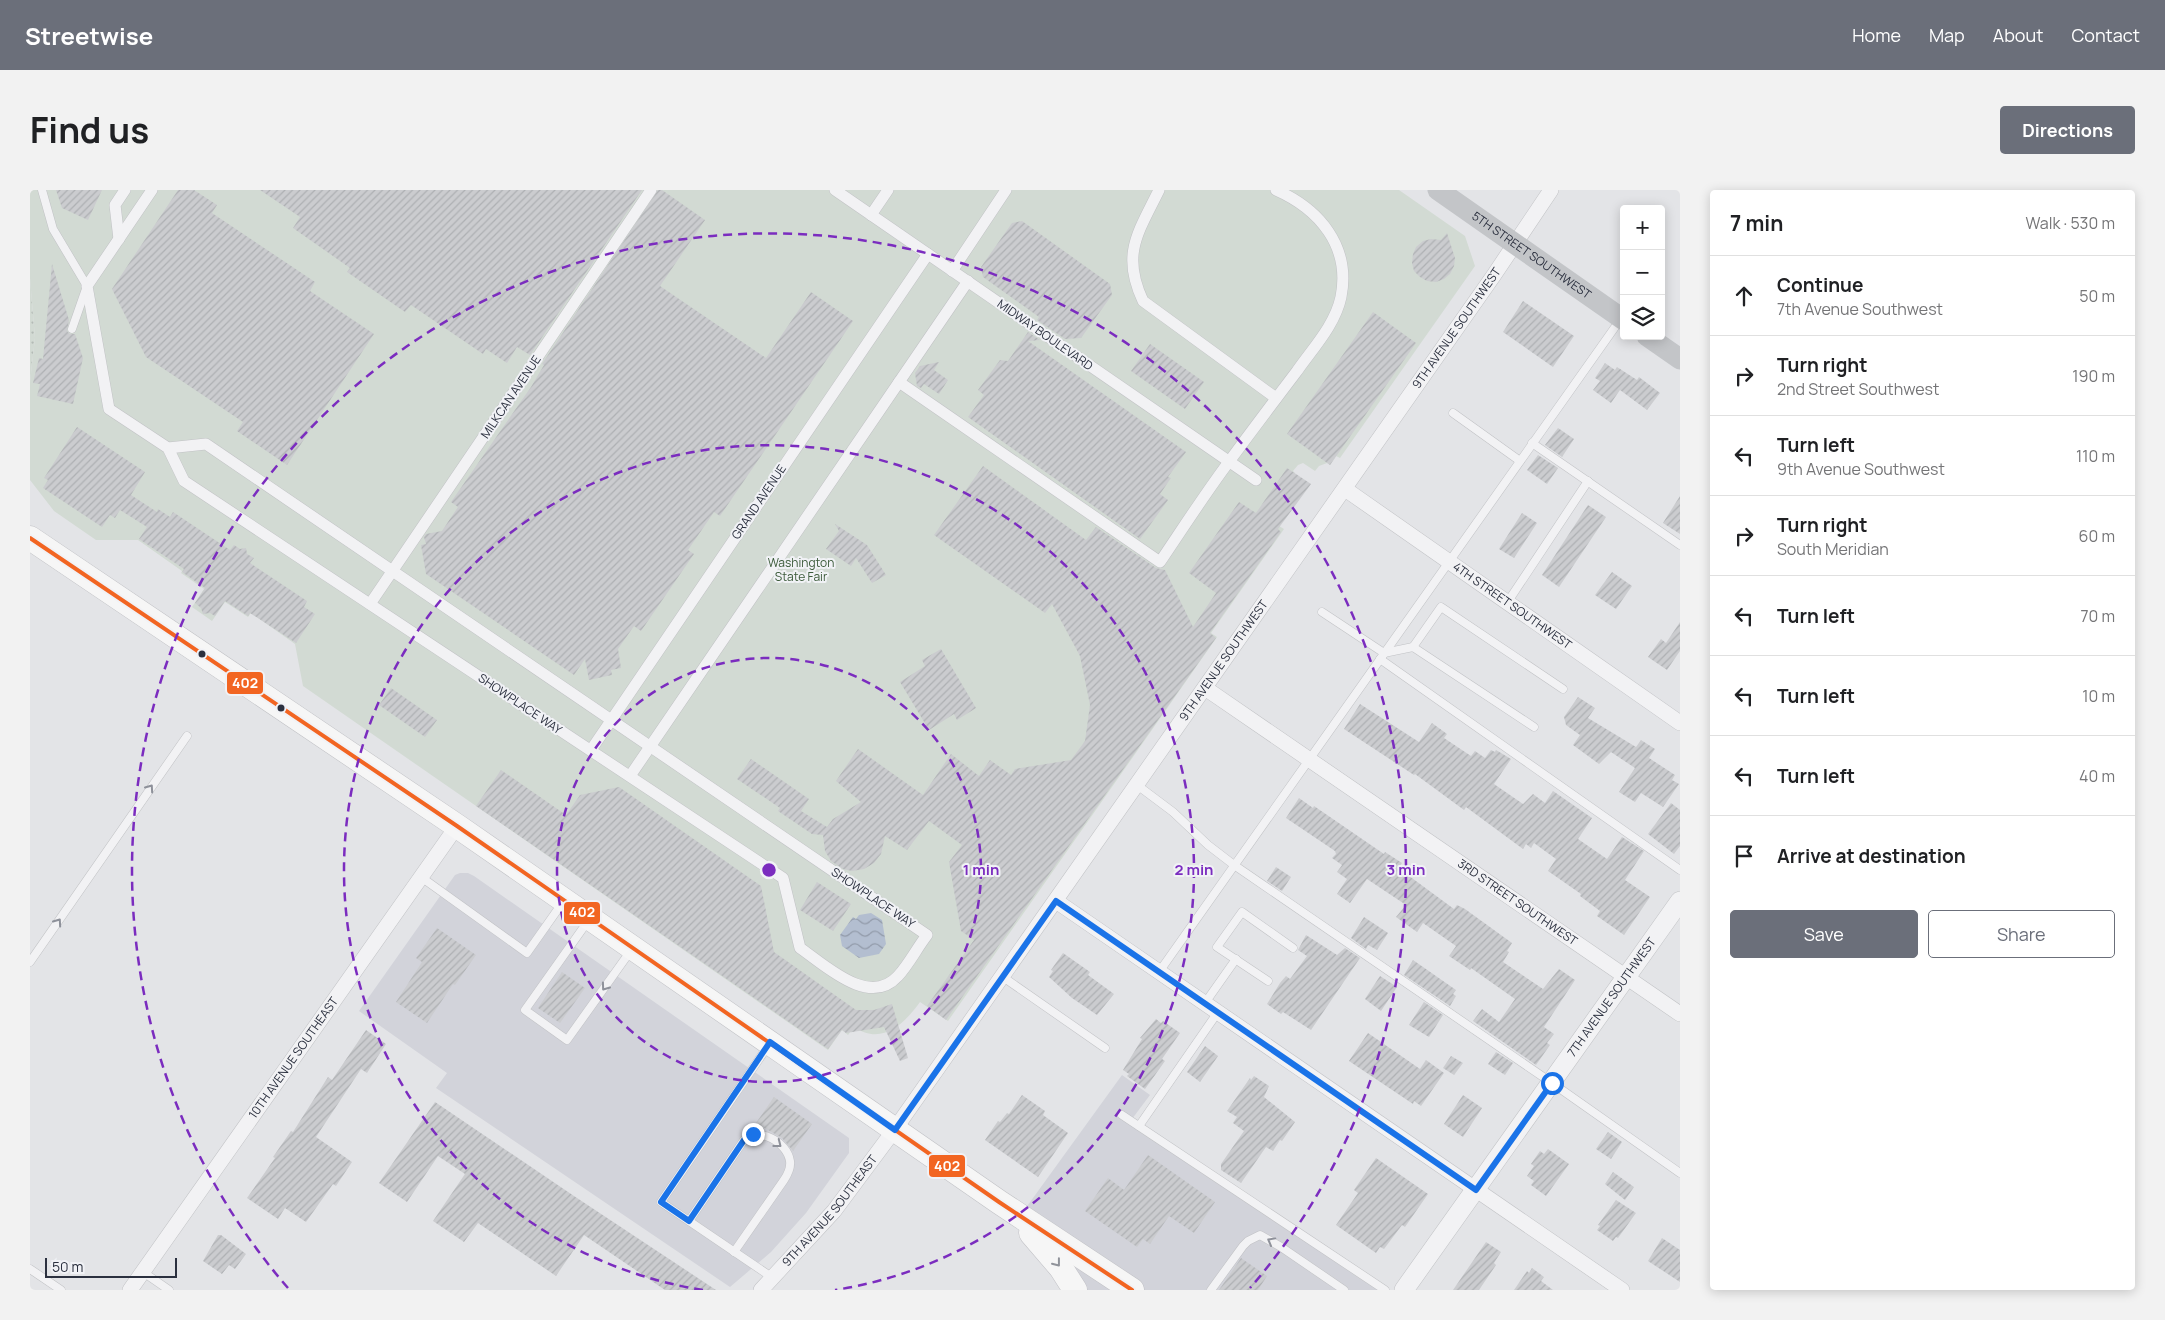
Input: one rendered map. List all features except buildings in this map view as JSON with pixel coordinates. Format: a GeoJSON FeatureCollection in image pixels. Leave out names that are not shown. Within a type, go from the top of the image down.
{"type":"FeatureCollection","features":[{"type":"Feature","properties":{"kind":"main road","name":"5TH STREET SOUTHWEST"},"geometry":{"type":"LineString","coordinates":[[1438,190],[1620,318]]}},
{"type":"Feature","properties":{"kind":"main road"},"geometry":{"type":"LineString","coordinates":[[1653,340],[1680,359]]}},
{"type":"Feature","properties":{"kind":"main road"},"geometry":{"type":"LineString","coordinates":[[30,538],[457,826],[999,1202],[1132,1290]]}},
{"type":"Feature","properties":{"kind":"main road"},"geometry":{"type":"LineString","coordinates":[[999,1202],[1018,1218],[1047,1251],[1076,1290]]}},
{"type":"Feature","properties":{"kind":"street"},"geometry":{"type":"LineString","coordinates":[[119,239],[115,205],[125,190]]}},
{"type":"Feature","properties":{"kind":"street"},"geometry":{"type":"LineString","coordinates":[[152,190],[87,286],[109,409],[168,448]]}},
{"type":"Feature","properties":{"kind":"street","name":"MILKCAN AVENUE"},"geometry":{"type":"LineString","coordinates":[[370,604],[651,190]]}},
{"type":"Feature","properties":{"kind":"street","name":"MIDWAY BOULEVARD"},"geometry":{"type":"LineString","coordinates":[[835,190],[1256,480]]}},
{"type":"Feature","properties":{"kind":"street"},"geometry":{"type":"LineString","coordinates":[[871,215],[888,190]]}},
{"type":"Feature","properties":{"kind":"street"},"geometry":{"type":"LineString","coordinates":[[952,271],[1006,190]]}},
{"type":"Feature","properties":{"kind":"street"},"geometry":{"type":"LineString","coordinates":[[1159,190],[1134,244],[1132,263],[1135,283],[1143,301],[1276,398]]}},
{"type":"Feature","properties":{"kind":"street"},"geometry":{"type":"LineString","coordinates":[[899,382],[1160,562],[1229,461],[1331,324],[1341,297],[1342,268],[1334,239],[1317,215],[1294,198],[1276,190]]}},
{"type":"Feature","properties":{"kind":"street","name":"9TH AVENUE SOUTHWEST"},"geometry":{"type":"LineString","coordinates":[[895,1130],[1345,489],[1551,190]]}},
{"type":"Feature","properties":{"kind":"street","name":"GRAND AVENUE"},"geometry":{"type":"LineString","coordinates":[[591,750],[928,254]]}},
{"type":"Feature","properties":{"kind":"street"},"geometry":{"type":"LineString","coordinates":[[630,776],[968,281]]}},
{"type":"Feature","properties":{"kind":"street","name":"SHOWPLACE WAY"},"geometry":{"type":"LineString","coordinates":[[206,444],[926,935],[897,977],[888,984],[876,987],[854,985],[800,948],[783,878],[184,481],[168,448],[206,444]]}},
{"type":"Feature","properties":{"kind":"street","name":"4TH STREET SOUTHWEST"},"geometry":{"type":"LineString","coordinates":[[1345,489],[1680,723]]}},
{"type":"Feature","properties":{"kind":"street","name":"3RD STREET SOUTHWEST"},"geometry":{"type":"LineString","coordinates":[[1205,688],[1680,1014]]}},
{"type":"Feature","properties":{"kind":"street","name":"10TH AVENUE SOUTHEAST"},"geometry":{"type":"LineString","coordinates":[[130,1290],[457,826]]}},
{"type":"Feature","properties":{"kind":"street"},"geometry":{"type":"LineString","coordinates":[[1056,901],[1622,1290]]}},
{"type":"Feature","properties":{"kind":"street","name":"7TH AVENUE SOUTHWEST"},"geometry":{"type":"LineString","coordinates":[[1404,1290],[1680,901]]}},
{"type":"Feature","properties":{"kind":"street","name":"9TH AVENUE SOUTHEAST"},"geometry":{"type":"LineString","coordinates":[[761,1290],[834,1211],[895,1130]]}},
{"type":"Feature","properties":{"kind":"lane"},"geometry":{"type":"LineString","coordinates":[[42,190],[53,229],[87,286],[72,329]]}},
{"type":"Feature","properties":{"kind":"lane"},"geometry":{"type":"LineString","coordinates":[[1159,972],[1532,443],[1620,322]]}},
{"type":"Feature","properties":{"kind":"lane"},"geometry":{"type":"LineString","coordinates":[[1453,413],[1520,461]]}},
{"type":"Feature","properties":{"kind":"lane"},"geometry":{"type":"LineString","coordinates":[[1532,443],[1680,545]]}},
{"type":"Feature","properties":{"kind":"lane"},"geometry":{"type":"LineString","coordinates":[[1507,603],[1588,481]]}},
{"type":"Feature","properties":{"kind":"lane"},"geometry":{"type":"LineString","coordinates":[[1382,656],[1413,647],[1441,606],[1563,688]]}},
{"type":"Feature","properties":{"kind":"lane"},"geometry":{"type":"LineString","coordinates":[[1322,612],[1680,870]]}},
{"type":"Feature","properties":{"kind":"lane"},"geometry":{"type":"LineString","coordinates":[[1413,647],[1534,727]]}},
{"type":"Feature","properties":{"kind":"lane"},"geometry":{"type":"LineString","coordinates":[[30,962],[187,736]]}},
{"type":"Feature","properties":{"kind":"lane"},"geometry":{"type":"LineString","coordinates":[[1137,785],[1173,812],[1208,845],[1234,865],[1680,1173]]}},
{"type":"Feature","properties":{"kind":"lane"},"geometry":{"type":"LineString","coordinates":[[421,877],[527,953],[565,901]]}},
{"type":"Feature","properties":{"kind":"lane"},"geometry":{"type":"LineString","coordinates":[[1268,981],[1217,946],[1242,912],[1293,948]]}},
{"type":"Feature","properties":{"kind":"lane"},"geometry":{"type":"LineString","coordinates":[[590,918],[525,1010],[567,1040],[633,948]]}},
{"type":"Feature","properties":{"kind":"lane"},"geometry":{"type":"LineString","coordinates":[[1205,1003],[1236,959]]}},
{"type":"Feature","properties":{"kind":"lane"},"geometry":{"type":"LineString","coordinates":[[1003,977],[1104,1048]]}},
{"type":"Feature","properties":{"kind":"lane"},"geometry":{"type":"LineString","coordinates":[[1139,1126],[1218,1012]]}},
{"type":"Feature","properties":{"kind":"lane"},"geometry":{"type":"LineString","coordinates":[[770,1042],[661,1202],[773,1278]]}},
{"type":"Feature","properties":{"kind":"lane"},"geometry":{"type":"LineString","coordinates":[[1122,1115],[1385,1290]]}},
{"type":"Feature","properties":{"kind":"lane"},"geometry":{"type":"LineString","coordinates":[[689,1221],[744,1140],[753,1134],[759,1134],[774,1141],[788,1154],[790,1168],[784,1180],[734,1252]]}},
{"type":"Feature","properties":{"kind":"lane"},"geometry":{"type":"LineString","coordinates":[[1211,1290],[1243,1246],[1248,1241],[1260,1236],[1273,1241],[1344,1290]]}},
{"type":"Feature","properties":{"kind":"lane"},"geometry":{"type":"LineString","coordinates":[[30,1269],[61,1290]]}},
{"type":"Feature","properties":{"kind":"lane"},"geometry":{"type":"LineString","coordinates":[[143,1272],[169,1290]]}},
{"type":"Feature","properties":{"kind":"shaded area"},"geometry":{"type":"Polygon","coordinates":[[[468,873],[474,876],[849,1138],[849,1153],[806,1213],[771,1252],[730,1287],[436,1088],[447,1073],[359,1011],[455,875],[468,873]]]}},
{"type":"Feature","properties":{"kind":"shaded area"},"geometry":{"type":"Polygon","coordinates":[[[1122,1075],[1150,1095],[1129,1123],[1384,1290],[1075,1290],[1020,1216],[1122,1075]]]}},
{"type":"Feature","properties":{"kind":"green space","name":"Washington State Fair"},"geometry":{"type":"Polygon","coordinates":[[[30,190],[1399,190],[1465,236],[1475,266],[1340,458],[1336,456],[1330,465],[1327,463],[1319,466],[1315,471],[1303,463],[1298,465],[1293,471],[1295,473],[1272,506],[1279,526],[1284,529],[1211,633],[1217,637],[948,1021],[920,1002],[907,1018],[892,1030],[874,1034],[854,1027],[848,1035],[842,1030],[828,1050],[303,686],[295,644],[251,613],[248,617],[225,602],[212,621],[192,607],[204,589],[138,540],[96,540],[54,511],[30,480],[30,382],[35,338],[30,278],[30,190]]]}},
{"type":"Feature","properties":{"kind":"green space"},"geometry":{"type":"Polygon","coordinates":[[[30,278],[35,338],[30,382],[30,278]]]}},
{"type":"Feature","properties":{"kind":"water"},"geometry":{"type":"Polygon","coordinates":[[[871,913],[882,920],[886,944],[879,954],[859,958],[842,946],[840,935],[853,917],[856,919],[859,915],[871,913]]]}},
{"type":"Feature","properties":{"kind":"transit line","name":"402"},"geometry":{"type":"LineString","coordinates":[[30,538],[457,826],[999,1202],[1132,1290]]}},
{"type":"Feature","properties":{"kind":"route"},"geometry":{"type":"LineString","coordinates":[[753,1134],[744,1140],[689,1221],[661,1202],[770,1042],[895,1130],[1056,901],[1476,1190],[1552,1083]]}}]}
